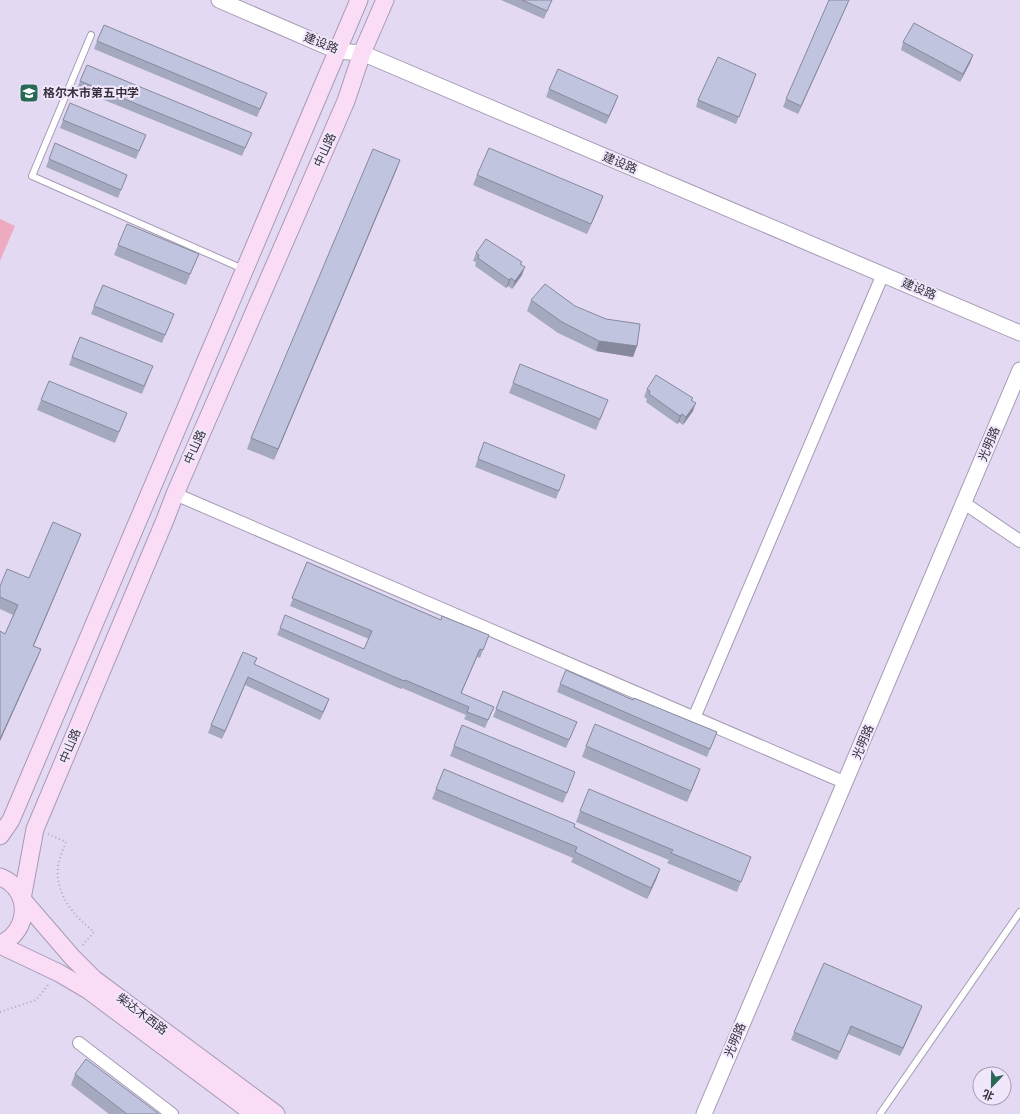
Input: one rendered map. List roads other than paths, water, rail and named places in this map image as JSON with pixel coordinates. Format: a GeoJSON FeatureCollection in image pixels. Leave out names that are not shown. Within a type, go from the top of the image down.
{"type":"FeatureCollection","features":[{"type":"Feature","properties":{"kind":"main road","name":"中山路"},"geometry":{"type":"LineString","coordinates":[[0,836],[11,820],[359,0]]}},
{"type":"Feature","properties":{"kind":"main road","name":"中山路"},"geometry":{"type":"LineString","coordinates":[[0,944],[13,936],[21,925],[24,912],[22,899],[35,829],[166,520],[175,494],[346,101],[362,53],[385,0]]}},
{"type":"Feature","properties":{"kind":"main road","name":"柴达木西路"},"geometry":{"type":"LineString","coordinates":[[0,878],[14,886],[22,899],[72,957],[94,979],[276,1114]]}},
{"type":"Feature","properties":{"kind":"main road","name":"柴达木西路"},"geometry":{"type":"LineString","coordinates":[[0,944],[88,990],[254,1114]]}},
{"type":"Feature","properties":{"kind":"street","name":"建设路"},"geometry":{"type":"LineString","coordinates":[[219,0],[337,51],[362,53],[1020,333]]}},
{"type":"Feature","properties":{"kind":"street"},"geometry":{"type":"LineString","coordinates":[[694,718],[883,274]]}},
{"type":"Feature","properties":{"kind":"street","name":"光明路"},"geometry":{"type":"LineString","coordinates":[[704,1114],[846,783],[1020,370]]}},
{"type":"Feature","properties":{"kind":"street"},"geometry":{"type":"LineString","coordinates":[[175,494],[846,783]]}},
{"type":"Feature","properties":{"kind":"street"},"geometry":{"type":"LineString","coordinates":[[964,502],[1020,541]]}},
{"type":"Feature","properties":{"kind":"street"},"geometry":{"type":"LineString","coordinates":[[79,1043],[172,1114]]}},
{"type":"Feature","properties":{"kind":"lane"},"geometry":{"type":"LineString","coordinates":[[91,35],[32,176],[244,269]]}},
{"type":"Feature","properties":{"kind":"lane"},"geometry":{"type":"LineString","coordinates":[[880,1114],[1020,912]]}},
{"type":"Feature","properties":{"kind":"place","name":"格尔木市第五中学"},"geometry":{"type":"Point","coordinates":[29,93]}}]}
